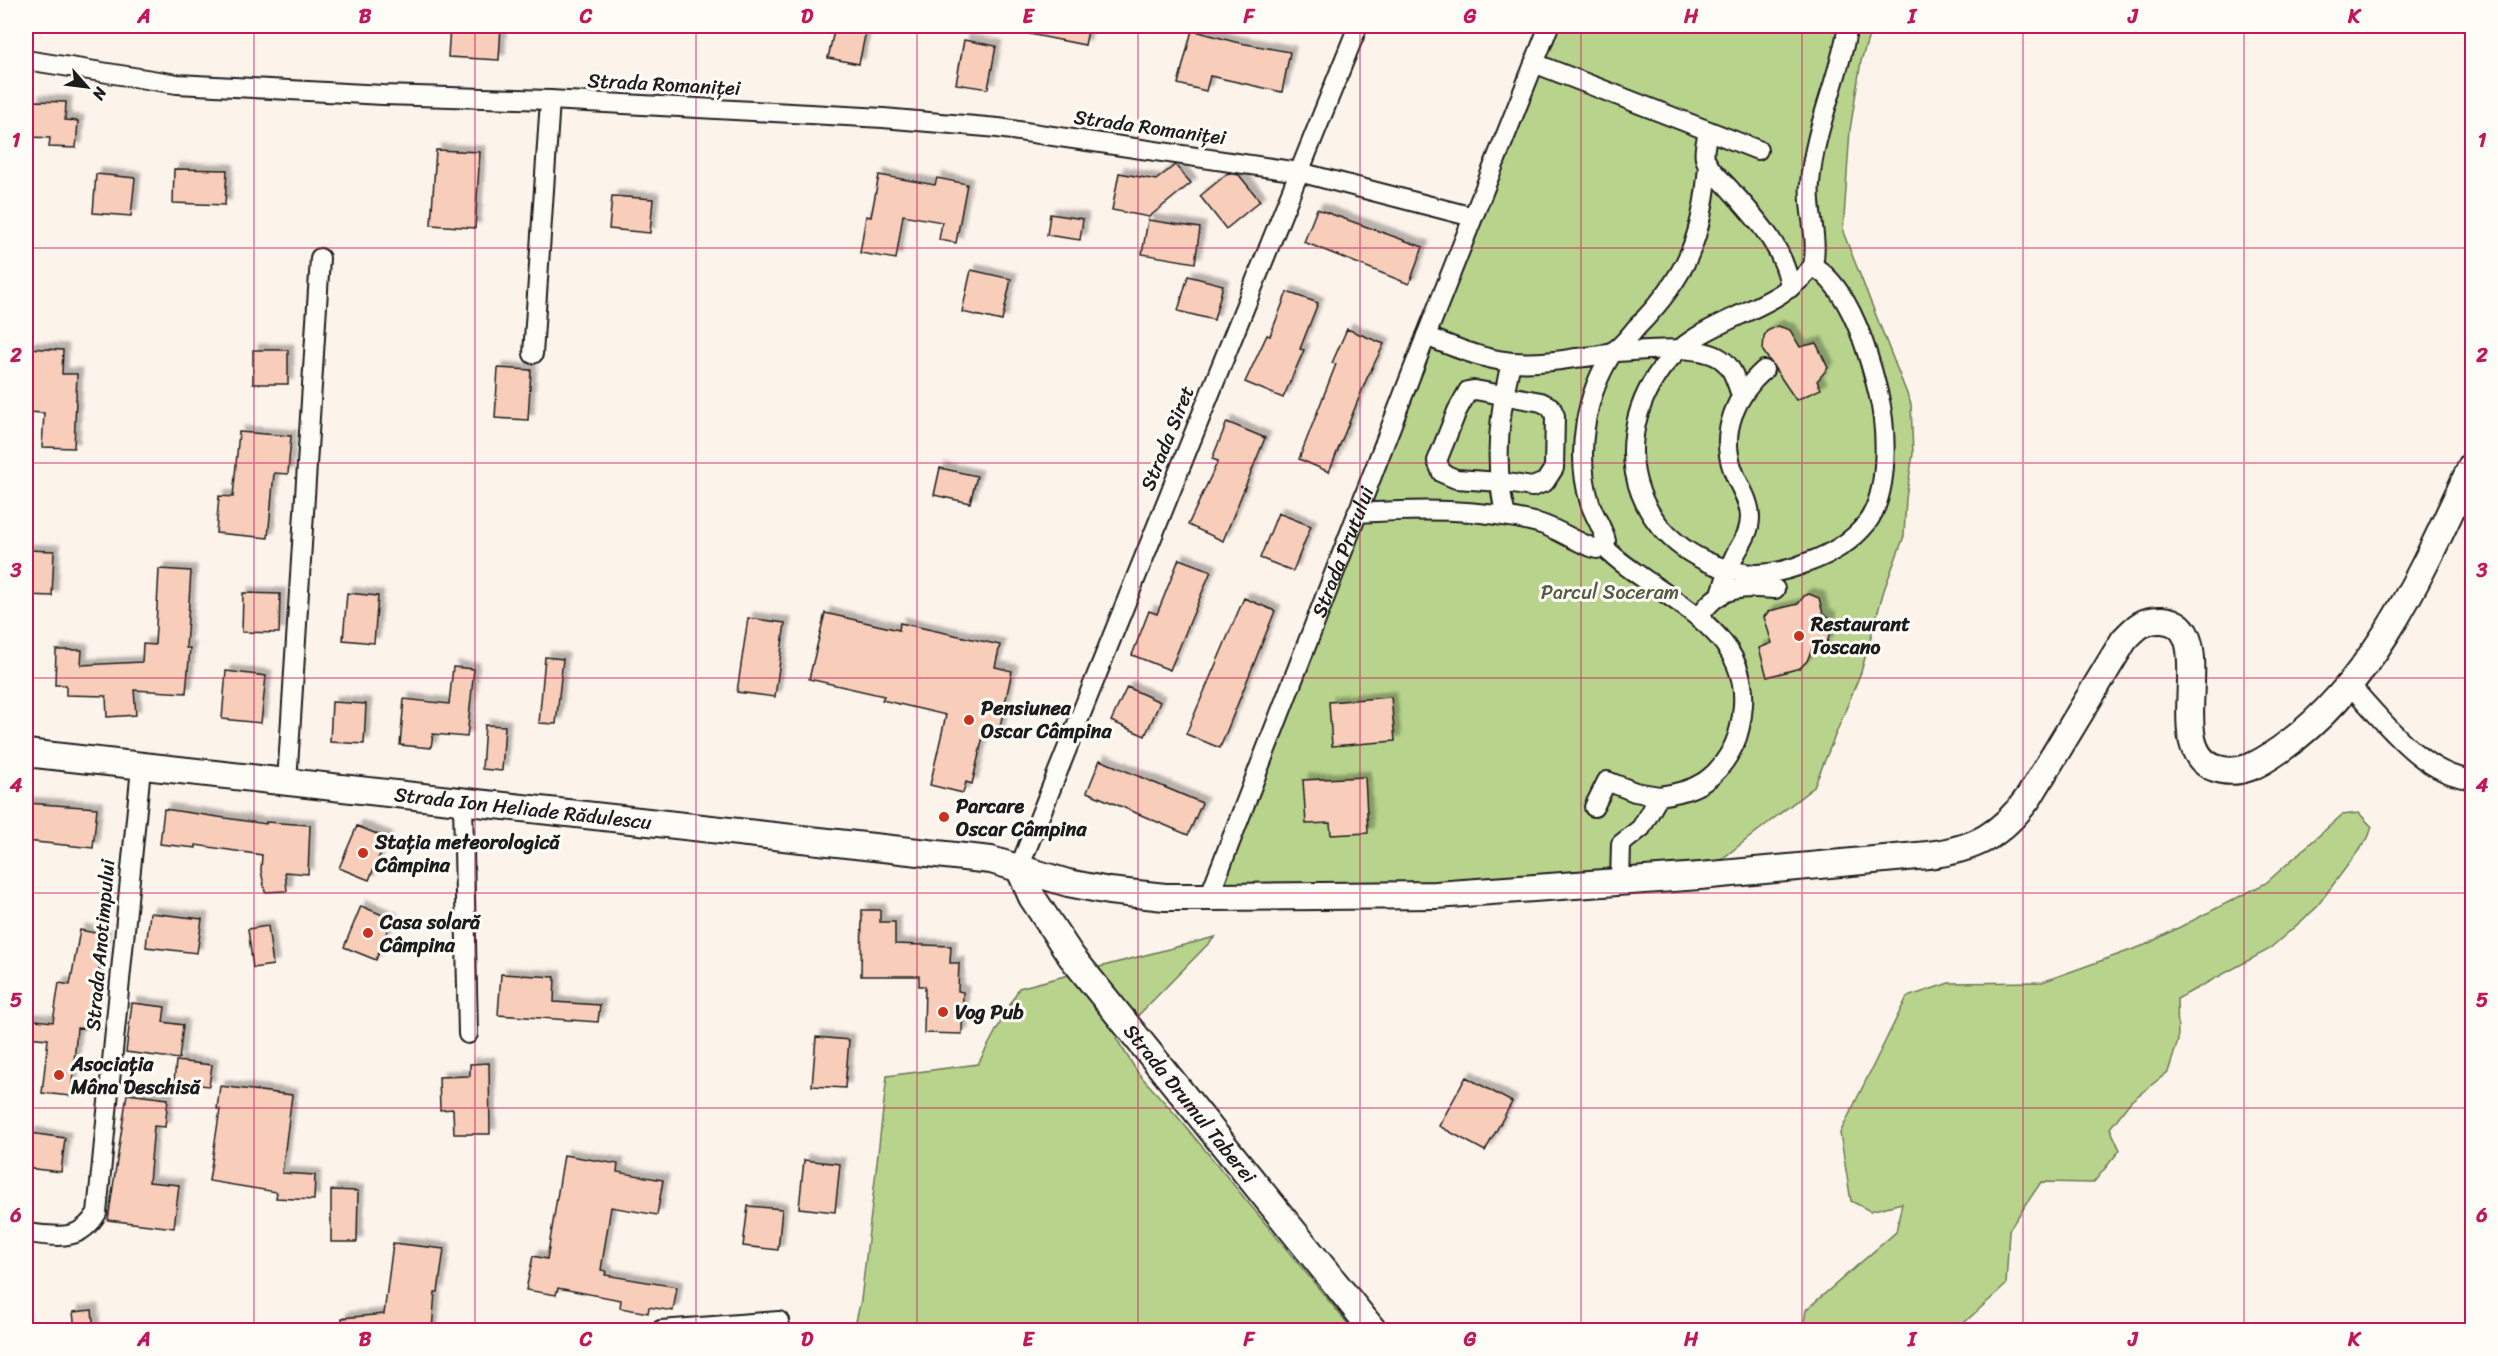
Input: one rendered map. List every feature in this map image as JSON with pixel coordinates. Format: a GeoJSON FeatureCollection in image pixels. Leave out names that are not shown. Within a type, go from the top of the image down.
{"type":"FeatureCollection","features":[{"type":"Feature","properties":{"kind":"street","name":"Strada Siret"},"geometry":{"type":"LineString","coordinates":[[1019,868],[1358,26]]}},
{"type":"Feature","properties":{"kind":"street","name":"Strada Prutului"},"geometry":{"type":"LineString","coordinates":[[1209,897],[1426,336],[1549,26]]}},
{"type":"Feature","properties":{"kind":"street"},"geometry":{"type":"LineString","coordinates":[[1813,266],[1825,273],[1839,293],[1857,325],[1869,358],[1884,418],[1883,472],[1878,496],[1867,523],[1847,543],[1826,556],[1795,567],[1759,574],[1729,569],[1709,562],[1686,549],[1656,521],[1641,498],[1634,468],[1632,442],[1640,408],[1661,369],[1678,351],[1707,329],[1766,304],[1790,288],[1813,266],[1815,229],[1809,184],[1812,163],[1845,46],[1848,26]]}},
{"type":"Feature","properties":{"kind":"street","name":"Strada Romaniței"},"geometry":{"type":"LineString","coordinates":[[26,60],[177,84],[382,95],[550,100],[882,118],[998,128],[1299,172],[1473,217]]}},
{"type":"Feature","properties":{"kind":"street"},"geometry":{"type":"LineString","coordinates":[[1534,63],[1758,150]]}},
{"type":"Feature","properties":{"kind":"street"},"geometry":{"type":"LineString","coordinates":[[533,354],[550,100]]}},
{"type":"Feature","properties":{"kind":"street"},"geometry":{"type":"LineString","coordinates":[[1708,131],[1704,156],[1708,165],[1742,203],[1783,258],[1789,275],[1790,288]]}},
{"type":"Feature","properties":{"kind":"street"},"geometry":{"type":"LineString","coordinates":[[1357,513],[1432,510],[1478,512],[1555,528],[1588,546],[1598,549],[1603,546],[1606,541],[1604,533],[1596,520],[1586,486],[1586,418],[1594,388],[1613,352],[1654,310],[1672,288],[1687,264],[1706,192],[1708,165]]}},
{"type":"Feature","properties":{"kind":"street"},"geometry":{"type":"LineString","coordinates":[[286,783],[320,258]]}},
{"type":"Feature","properties":{"kind":"street"},"geometry":{"type":"LineString","coordinates":[[1426,336],[1472,355],[1511,363],[1544,364],[1613,352],[1702,351],[1720,358],[1731,369],[1741,395]]}},
{"type":"Feature","properties":{"kind":"street"},"geometry":{"type":"LineString","coordinates":[[1506,516],[1499,482],[1500,436],[1504,395],[1511,363]]}},
{"type":"Feature","properties":{"kind":"street"},"geometry":{"type":"LineString","coordinates":[[1721,594],[1729,569],[1746,539],[1750,518],[1749,506],[1728,454],[1731,420],[1741,395],[1764,370]]}},
{"type":"Feature","properties":{"kind":"street"},"geometry":{"type":"LineString","coordinates":[[1475,390],[1541,402],[1551,407],[1555,416],[1554,468],[1545,482],[1532,487],[1499,482],[1448,477],[1438,468],[1437,461],[1457,411],[1468,391],[1475,390]]}},
{"type":"Feature","properties":{"kind":"street"},"geometry":{"type":"LineString","coordinates":[[1019,868],[1068,883],[1109,891],[1165,897],[1436,895],[1620,882],[1952,852],[1975,845],[2000,831],[2015,816],[2030,797],[2124,640],[2138,625],[2152,619],[2170,621],[2183,631],[2190,648],[2190,724],[2194,750],[2208,766],[2225,772],[2242,770],[2272,755],[2296,738],[2349,684],[2371,656],[2409,594],[2472,465]]}},
{"type":"Feature","properties":{"kind":"street"},"geometry":{"type":"LineString","coordinates":[[1593,807],[1607,781],[1627,790],[1659,796],[1682,793],[1692,789],[1717,772],[1729,755],[1742,721],[1744,682],[1737,661],[1722,639],[1699,618],[1627,567],[1603,546]]}},
{"type":"Feature","properties":{"kind":"street"},"geometry":{"type":"LineString","coordinates":[[1699,618],[1706,606],[1721,594],[1738,588],[1775,589]]}},
{"type":"Feature","properties":{"kind":"street"},"geometry":{"type":"LineString","coordinates":[[2349,684],[2420,758],[2446,774],[2472,779]]}},
{"type":"Feature","properties":{"kind":"street","name":"Strada Ion Heliade Rădulescu"},"geometry":{"type":"LineString","coordinates":[[26,753],[141,768],[991,861],[1019,868]]}},
{"type":"Feature","properties":{"kind":"street","name":"Strada Anotimpului"},"geometry":{"type":"LineString","coordinates":[[26,1233],[50,1236],[81,1233],[97,1213],[141,768]]}},
{"type":"Feature","properties":{"kind":"street"},"geometry":{"type":"LineString","coordinates":[[1620,882],[1621,844],[1641,828],[1659,796]]}},
{"type":"Feature","properties":{"kind":"street"},"geometry":{"type":"LineString","coordinates":[[463,803],[468,1034]]}},
{"type":"Feature","properties":{"kind":"street","name":"Strada Drumul Taberei"},"geometry":{"type":"LineString","coordinates":[[1019,868],[1032,897],[1071,956],[1373,1330]]}},
{"type":"Feature","properties":{"kind":"street"},"geometry":{"type":"LineString","coordinates":[[661,1330],[779,1321]]}},
{"type":"Feature","properties":{"kind":"green space","name":"Parcul Soceram"},"geometry":{"type":"Polygon","coordinates":[[[1551,26],[1872,26],[1861,61],[1850,130],[1843,232],[1911,404],[1913,454],[1906,498],[1904,536],[1884,590],[1861,672],[1814,787],[1700,876],[1209,897],[1551,26]]]}},
{"type":"Feature","properties":{"kind":"green space"},"geometry":{"type":"Polygon","coordinates":[[[2359,813],[2372,827],[2368,838],[2315,909],[2268,950],[2177,999],[2178,1041],[2168,1072],[2131,1101],[2110,1128],[2120,1150],[2093,1183],[2041,1182],[2009,1230],[2006,1285],[1956,1330],[1803,1330],[1806,1310],[1896,1232],[1902,1203],[1870,1211],[1851,1201],[1840,1133],[1907,997],[1949,983],[2042,982],[2145,945],[2266,883],[2342,815],[2359,813]]]}},
{"type":"Feature","properties":{"kind":"green space"},"geometry":{"type":"Polygon","coordinates":[[[1215,937],[1116,1038],[1138,1073],[1177,1116],[1353,1330],[854,1330],[861,1300],[887,1076],[978,1064],[1019,988],[1215,937]]]}},
{"type":"Feature","properties":{"kind":"building"},"geometry":{"type":"Polygon","coordinates":[[[450,26],[501,26],[499,60],[448,57],[450,26]]]}},
{"type":"Feature","properties":{"kind":"building"},"geometry":{"type":"Polygon","coordinates":[[[835,26],[867,26],[859,64],[828,58],[835,26]]]}},
{"type":"Feature","properties":{"kind":"building"},"geometry":{"type":"Polygon","coordinates":[[[1030,26],[1089,26],[1085,45],[1029,34],[1030,26]]]}},
{"type":"Feature","properties":{"kind":"building"},"geometry":{"type":"Polygon","coordinates":[[[1192,30],[1235,42],[1290,52],[1282,92],[1210,76],[1206,91],[1178,84],[1192,30]]]}},
{"type":"Feature","properties":{"kind":"building"},"geometry":{"type":"Polygon","coordinates":[[[964,40],[996,46],[988,89],[956,84],[964,40]]]}},
{"type":"Feature","properties":{"kind":"building"},"geometry":{"type":"Polygon","coordinates":[[[34,101],[66,102],[65,120],[78,121],[76,148],[49,147],[50,138],[32,137],[34,101]]]}},
{"type":"Feature","properties":{"kind":"building"},"geometry":{"type":"Polygon","coordinates":[[[436,150],[480,152],[475,228],[431,225],[436,150]]]}},
{"type":"Feature","properties":{"kind":"building"},"geometry":{"type":"Polygon","coordinates":[[[1175,165],[1191,183],[1149,217],[1112,210],[1119,173],[1156,180],[1175,165]]]}},
{"type":"Feature","properties":{"kind":"building"},"geometry":{"type":"Polygon","coordinates":[[[174,169],[227,170],[225,205],[173,203],[174,169]]]}},
{"type":"Feature","properties":{"kind":"building"},"geometry":{"type":"Polygon","coordinates":[[[1228,173],[1239,175],[1260,201],[1226,229],[1200,196],[1228,173]]]}},
{"type":"Feature","properties":{"kind":"building"},"geometry":{"type":"Polygon","coordinates":[[[96,174],[135,178],[131,216],[93,213],[96,174]]]}},
{"type":"Feature","properties":{"kind":"building"},"geometry":{"type":"Polygon","coordinates":[[[879,175],[935,185],[937,178],[967,184],[956,243],[939,240],[942,222],[903,215],[896,259],[860,253],[866,216],[871,217],[879,175]]]}},
{"type":"Feature","properties":{"kind":"building"},"geometry":{"type":"Polygon","coordinates":[[[612,196],[653,199],[650,233],[609,229],[612,196]]]}},
{"type":"Feature","properties":{"kind":"building"},"geometry":{"type":"Polygon","coordinates":[[[1317,209],[1423,247],[1409,284],[1304,242],[1317,209]]]}},
{"type":"Feature","properties":{"kind":"building"},"geometry":{"type":"Polygon","coordinates":[[[1050,214],[1083,219],[1080,240],[1047,235],[1050,214]]]}},
{"type":"Feature","properties":{"kind":"building"},"geometry":{"type":"Polygon","coordinates":[[[1148,220],[1200,228],[1195,263],[1142,254],[1148,220]]]}},
{"type":"Feature","properties":{"kind":"building"},"geometry":{"type":"Polygon","coordinates":[[[971,270],[1011,279],[1002,321],[962,312],[971,270]]]}},
{"type":"Feature","properties":{"kind":"building"},"geometry":{"type":"Polygon","coordinates":[[[1188,276],[1223,285],[1214,320],[1178,311],[1188,276]]]}},
{"type":"Feature","properties":{"kind":"building"},"geometry":{"type":"Polygon","coordinates":[[[1287,292],[1318,303],[1300,349],[1304,350],[1283,398],[1245,382],[1267,335],[1270,336],[1287,292]]]}},
{"type":"Feature","properties":{"kind":"building"},"geometry":{"type":"Polygon","coordinates":[[[1778,326],[1790,330],[1800,347],[1816,343],[1828,368],[1817,381],[1821,389],[1796,400],[1763,351],[1764,336],[1767,331],[1778,326]]]}},
{"type":"Feature","properties":{"kind":"building"},"geometry":{"type":"Polygon","coordinates":[[[1347,329],[1384,344],[1367,378],[1329,472],[1299,459],[1336,364],[1332,363],[1347,329]]]}},
{"type":"Feature","properties":{"kind":"building"},"geometry":{"type":"Polygon","coordinates":[[[26,348],[63,350],[62,374],[77,374],[74,448],[42,447],[44,413],[26,412],[26,348]]]}},
{"type":"Feature","properties":{"kind":"building"},"geometry":{"type":"Polygon","coordinates":[[[253,350],[288,350],[288,384],[253,384],[253,350]]]}},
{"type":"Feature","properties":{"kind":"building"},"geometry":{"type":"Polygon","coordinates":[[[498,368],[531,370],[528,420],[495,418],[498,368]]]}},
{"type":"Feature","properties":{"kind":"building"},"geometry":{"type":"Polygon","coordinates":[[[1227,422],[1265,438],[1223,541],[1188,525],[1218,461],[1212,459],[1227,422]]]}},
{"type":"Feature","properties":{"kind":"building"},"geometry":{"type":"Polygon","coordinates":[[[239,432],[291,436],[288,474],[274,473],[268,538],[216,533],[219,496],[233,497],[239,432]]]}},
{"type":"Feature","properties":{"kind":"building"},"geometry":{"type":"Polygon","coordinates":[[[940,468],[977,476],[970,503],[934,495],[940,468]]]}},
{"type":"Feature","properties":{"kind":"building"},"geometry":{"type":"Polygon","coordinates":[[[1278,513],[1311,526],[1293,571],[1260,558],[1278,513]]]}},
{"type":"Feature","properties":{"kind":"building"},"geometry":{"type":"Polygon","coordinates":[[[26,550],[54,551],[52,596],[26,595],[26,550]]]}},
{"type":"Feature","properties":{"kind":"building"},"geometry":{"type":"Polygon","coordinates":[[[1179,559],[1211,571],[1170,670],[1132,655],[1149,611],[1157,614],[1179,559]]]}},
{"type":"Feature","properties":{"kind":"building"},"geometry":{"type":"Polygon","coordinates":[[[159,569],[191,571],[186,648],[190,648],[186,693],[134,690],[136,715],[107,717],[106,696],[66,695],[66,685],[55,685],[56,650],[82,650],[81,665],[142,662],[143,644],[155,645],[159,569]]]}},
{"type":"Feature","properties":{"kind":"building"},"geometry":{"type":"Polygon","coordinates":[[[243,593],[280,594],[279,633],[242,632],[243,593]]]}},
{"type":"Feature","properties":{"kind":"building"},"geometry":{"type":"Polygon","coordinates":[[[347,593],[378,596],[374,643],[343,640],[347,593]]]}},
{"type":"Feature","properties":{"kind":"building","name":"Restaurant Toscano"},"geometry":{"type":"Polygon","coordinates":[[[1809,594],[1819,598],[1823,614],[1830,618],[1828,640],[1822,647],[1812,649],[1807,661],[1800,668],[1767,677],[1759,648],[1772,643],[1764,617],[1769,611],[1798,604],[1804,596],[1809,594]]]}},
{"type":"Feature","properties":{"kind":"building"},"geometry":{"type":"Polygon","coordinates":[[[1244,598],[1275,611],[1220,748],[1186,734],[1244,598]]]}},
{"type":"Feature","properties":{"kind":"building"},"geometry":{"type":"Polygon","coordinates":[[[825,613],[899,630],[900,623],[1000,645],[995,667],[1012,671],[999,731],[985,728],[972,784],[966,782],[963,793],[930,785],[946,715],[882,700],[884,696],[809,679],[825,613]]]}},
{"type":"Feature","properties":{"kind":"building"},"geometry":{"type":"Polygon","coordinates":[[[748,618],[785,623],[775,697],[737,692],[748,618]]]}},
{"type":"Feature","properties":{"kind":"building"},"geometry":{"type":"Polygon","coordinates":[[[545,657],[563,659],[556,724],[539,723],[545,657]]]}},
{"type":"Feature","properties":{"kind":"building"},"geometry":{"type":"Polygon","coordinates":[[[453,667],[474,669],[467,737],[433,734],[431,748],[400,745],[404,699],[449,704],[453,667]]]}},
{"type":"Feature","properties":{"kind":"building"},"geometry":{"type":"Polygon","coordinates":[[[226,671],[266,676],[261,723],[222,719],[226,671]]]}},
{"type":"Feature","properties":{"kind":"building"},"geometry":{"type":"Polygon","coordinates":[[[1127,687],[1160,702],[1145,736],[1111,721],[1127,687]]]}},
{"type":"Feature","properties":{"kind":"building"},"geometry":{"type":"Polygon","coordinates":[[[1391,697],[1395,741],[1332,746],[1329,702],[1391,697]]]}},
{"type":"Feature","properties":{"kind":"building"},"geometry":{"type":"Polygon","coordinates":[[[332,702],[366,704],[364,744],[330,742],[332,702]]]}},
{"type":"Feature","properties":{"kind":"building"},"geometry":{"type":"Polygon","coordinates":[[[485,725],[505,726],[502,771],[482,769],[485,725]]]}},
{"type":"Feature","properties":{"kind":"building"},"geometry":{"type":"Polygon","coordinates":[[[1100,760],[1202,803],[1188,835],[1087,792],[1100,760]]]}},
{"type":"Feature","properties":{"kind":"building"},"geometry":{"type":"Polygon","coordinates":[[[1365,777],[1368,833],[1331,835],[1330,823],[1306,824],[1303,780],[1365,777]]]}},
{"type":"Feature","properties":{"kind":"building"},"geometry":{"type":"Polygon","coordinates":[[[26,803],[97,808],[93,848],[26,841],[26,803]]]}},
{"type":"Feature","properties":{"kind":"building"},"geometry":{"type":"Polygon","coordinates":[[[164,809],[266,824],[266,822],[310,825],[308,874],[285,872],[287,891],[265,892],[261,870],[262,855],[196,845],[196,848],[160,844],[164,809]]]}},
{"type":"Feature","properties":{"kind":"building","name":"Stația meteorologică Câmpina"},"geometry":{"type":"Polygon","coordinates":[[[357,826],[387,838],[369,880],[339,868],[357,826]]]}},
{"type":"Feature","properties":{"kind":"building","name":"Casa solară Câmpina"},"geometry":{"type":"Polygon","coordinates":[[[361,906],[392,919],[376,960],[344,947],[361,906]]]}},
{"type":"Feature","properties":{"kind":"building"},"geometry":{"type":"Polygon","coordinates":[[[862,910],[880,910],[880,922],[895,922],[895,944],[951,946],[950,963],[959,963],[958,991],[963,992],[962,1034],[924,1033],[925,986],[919,986],[919,976],[861,976],[862,910]]]}},
{"type":"Feature","properties":{"kind":"building"},"geometry":{"type":"Polygon","coordinates":[[[150,913],[202,919],[197,953],[146,947],[150,913]]]}},
{"type":"Feature","properties":{"kind":"building"},"geometry":{"type":"Polygon","coordinates":[[[268,926],[273,965],[253,968],[248,929],[268,926]]]}},
{"type":"Feature","properties":{"kind":"building"},"geometry":{"type":"Polygon","coordinates":[[[80,930],[105,935],[89,1029],[77,1028],[71,1096],[42,1093],[48,1039],[26,1037],[26,1019],[53,1022],[59,983],[70,985],[80,930]]]}},
{"type":"Feature","properties":{"kind":"building"},"geometry":{"type":"Polygon","coordinates":[[[501,974],[555,977],[554,1002],[600,1005],[598,1022],[498,1015],[501,974]]]}},
{"type":"Feature","properties":{"kind":"building"},"geometry":{"type":"Polygon","coordinates":[[[132,1003],[165,1007],[163,1022],[183,1025],[179,1059],[126,1052],[132,1003]]]}},
{"type":"Feature","properties":{"kind":"building"},"geometry":{"type":"Polygon","coordinates":[[[816,1037],[849,1040],[845,1088],[812,1086],[816,1037]]]}},
{"type":"Feature","properties":{"kind":"building"},"geometry":{"type":"Polygon","coordinates":[[[176,1061],[212,1065],[209,1086],[174,1082],[176,1061]]]}},
{"type":"Feature","properties":{"kind":"building"},"geometry":{"type":"Polygon","coordinates":[[[489,1063],[490,1134],[454,1134],[453,1109],[440,1110],[439,1077],[470,1076],[470,1064],[489,1063]]]}},
{"type":"Feature","properties":{"kind":"building"},"geometry":{"type":"Polygon","coordinates":[[[1466,1077],[1512,1102],[1485,1151],[1439,1126],[1466,1077]]]}},
{"type":"Feature","properties":{"kind":"building"},"geometry":{"type":"Polygon","coordinates":[[[220,1086],[292,1095],[282,1173],[315,1175],[314,1200],[276,1198],[277,1192],[209,1181],[220,1109],[217,1109],[220,1086]]]}},
{"type":"Feature","properties":{"kind":"building"},"geometry":{"type":"Polygon","coordinates":[[[127,1094],[168,1099],[165,1127],[154,1126],[149,1182],[179,1185],[174,1228],[108,1220],[127,1094]]]}},
{"type":"Feature","properties":{"kind":"building"},"geometry":{"type":"Polygon","coordinates":[[[30,1133],[65,1138],[61,1172],[26,1168],[30,1133]]]}},
{"type":"Feature","properties":{"kind":"building"},"geometry":{"type":"Polygon","coordinates":[[[564,1155],[618,1164],[617,1172],[663,1180],[657,1215],[611,1207],[601,1270],[606,1271],[605,1275],[677,1287],[673,1311],[649,1307],[648,1313],[620,1308],[621,1300],[558,1288],[556,1295],[526,1290],[533,1256],[547,1259],[564,1155]]]}},
{"type":"Feature","properties":{"kind":"building"},"geometry":{"type":"Polygon","coordinates":[[[804,1160],[840,1164],[835,1212],[799,1208],[804,1160]]]}},
{"type":"Feature","properties":{"kind":"building"},"geometry":{"type":"Polygon","coordinates":[[[331,1190],[358,1191],[357,1242],[331,1242],[331,1190]]]}},
{"type":"Feature","properties":{"kind":"building"},"geometry":{"type":"Polygon","coordinates":[[[748,1206],[782,1209],[778,1250],[743,1246],[748,1206]]]}},
{"type":"Feature","properties":{"kind":"building"},"geometry":{"type":"Polygon","coordinates":[[[393,1243],[444,1249],[438,1292],[435,1292],[432,1330],[342,1330],[342,1318],[384,1314],[393,1243]]]}},
{"type":"Feature","properties":{"kind":"building"},"geometry":{"type":"Polygon","coordinates":[[[92,1310],[94,1330],[75,1330],[73,1312],[92,1310]]]}},
{"type":"Feature","properties":{"kind":"place","name":"Restaurant Toscano"},"geometry":{"type":"Point","coordinates":[1799,636]}},
{"type":"Feature","properties":{"kind":"place","name":"Pensiunea Oscar Câmpina"},"geometry":{"type":"Point","coordinates":[969,720]}},
{"type":"Feature","properties":{"kind":"place","name":"Parcare Oscar Câmpina"},"geometry":{"type":"Point","coordinates":[944,817]}},
{"type":"Feature","properties":{"kind":"place","name":"Stația meteorologică Câmpina"},"geometry":{"type":"Point","coordinates":[363,853]}},
{"type":"Feature","properties":{"kind":"place","name":"Casa solară Câmpina"},"geometry":{"type":"Point","coordinates":[368,933]}},
{"type":"Feature","properties":{"kind":"place","name":"Vog Pub"},"geometry":{"type":"Point","coordinates":[943,1012]}},
{"type":"Feature","properties":{"kind":"place","name":"Asociația Mâna Deschisă"},"geometry":{"type":"Point","coordinates":[59,1075]}}]}
